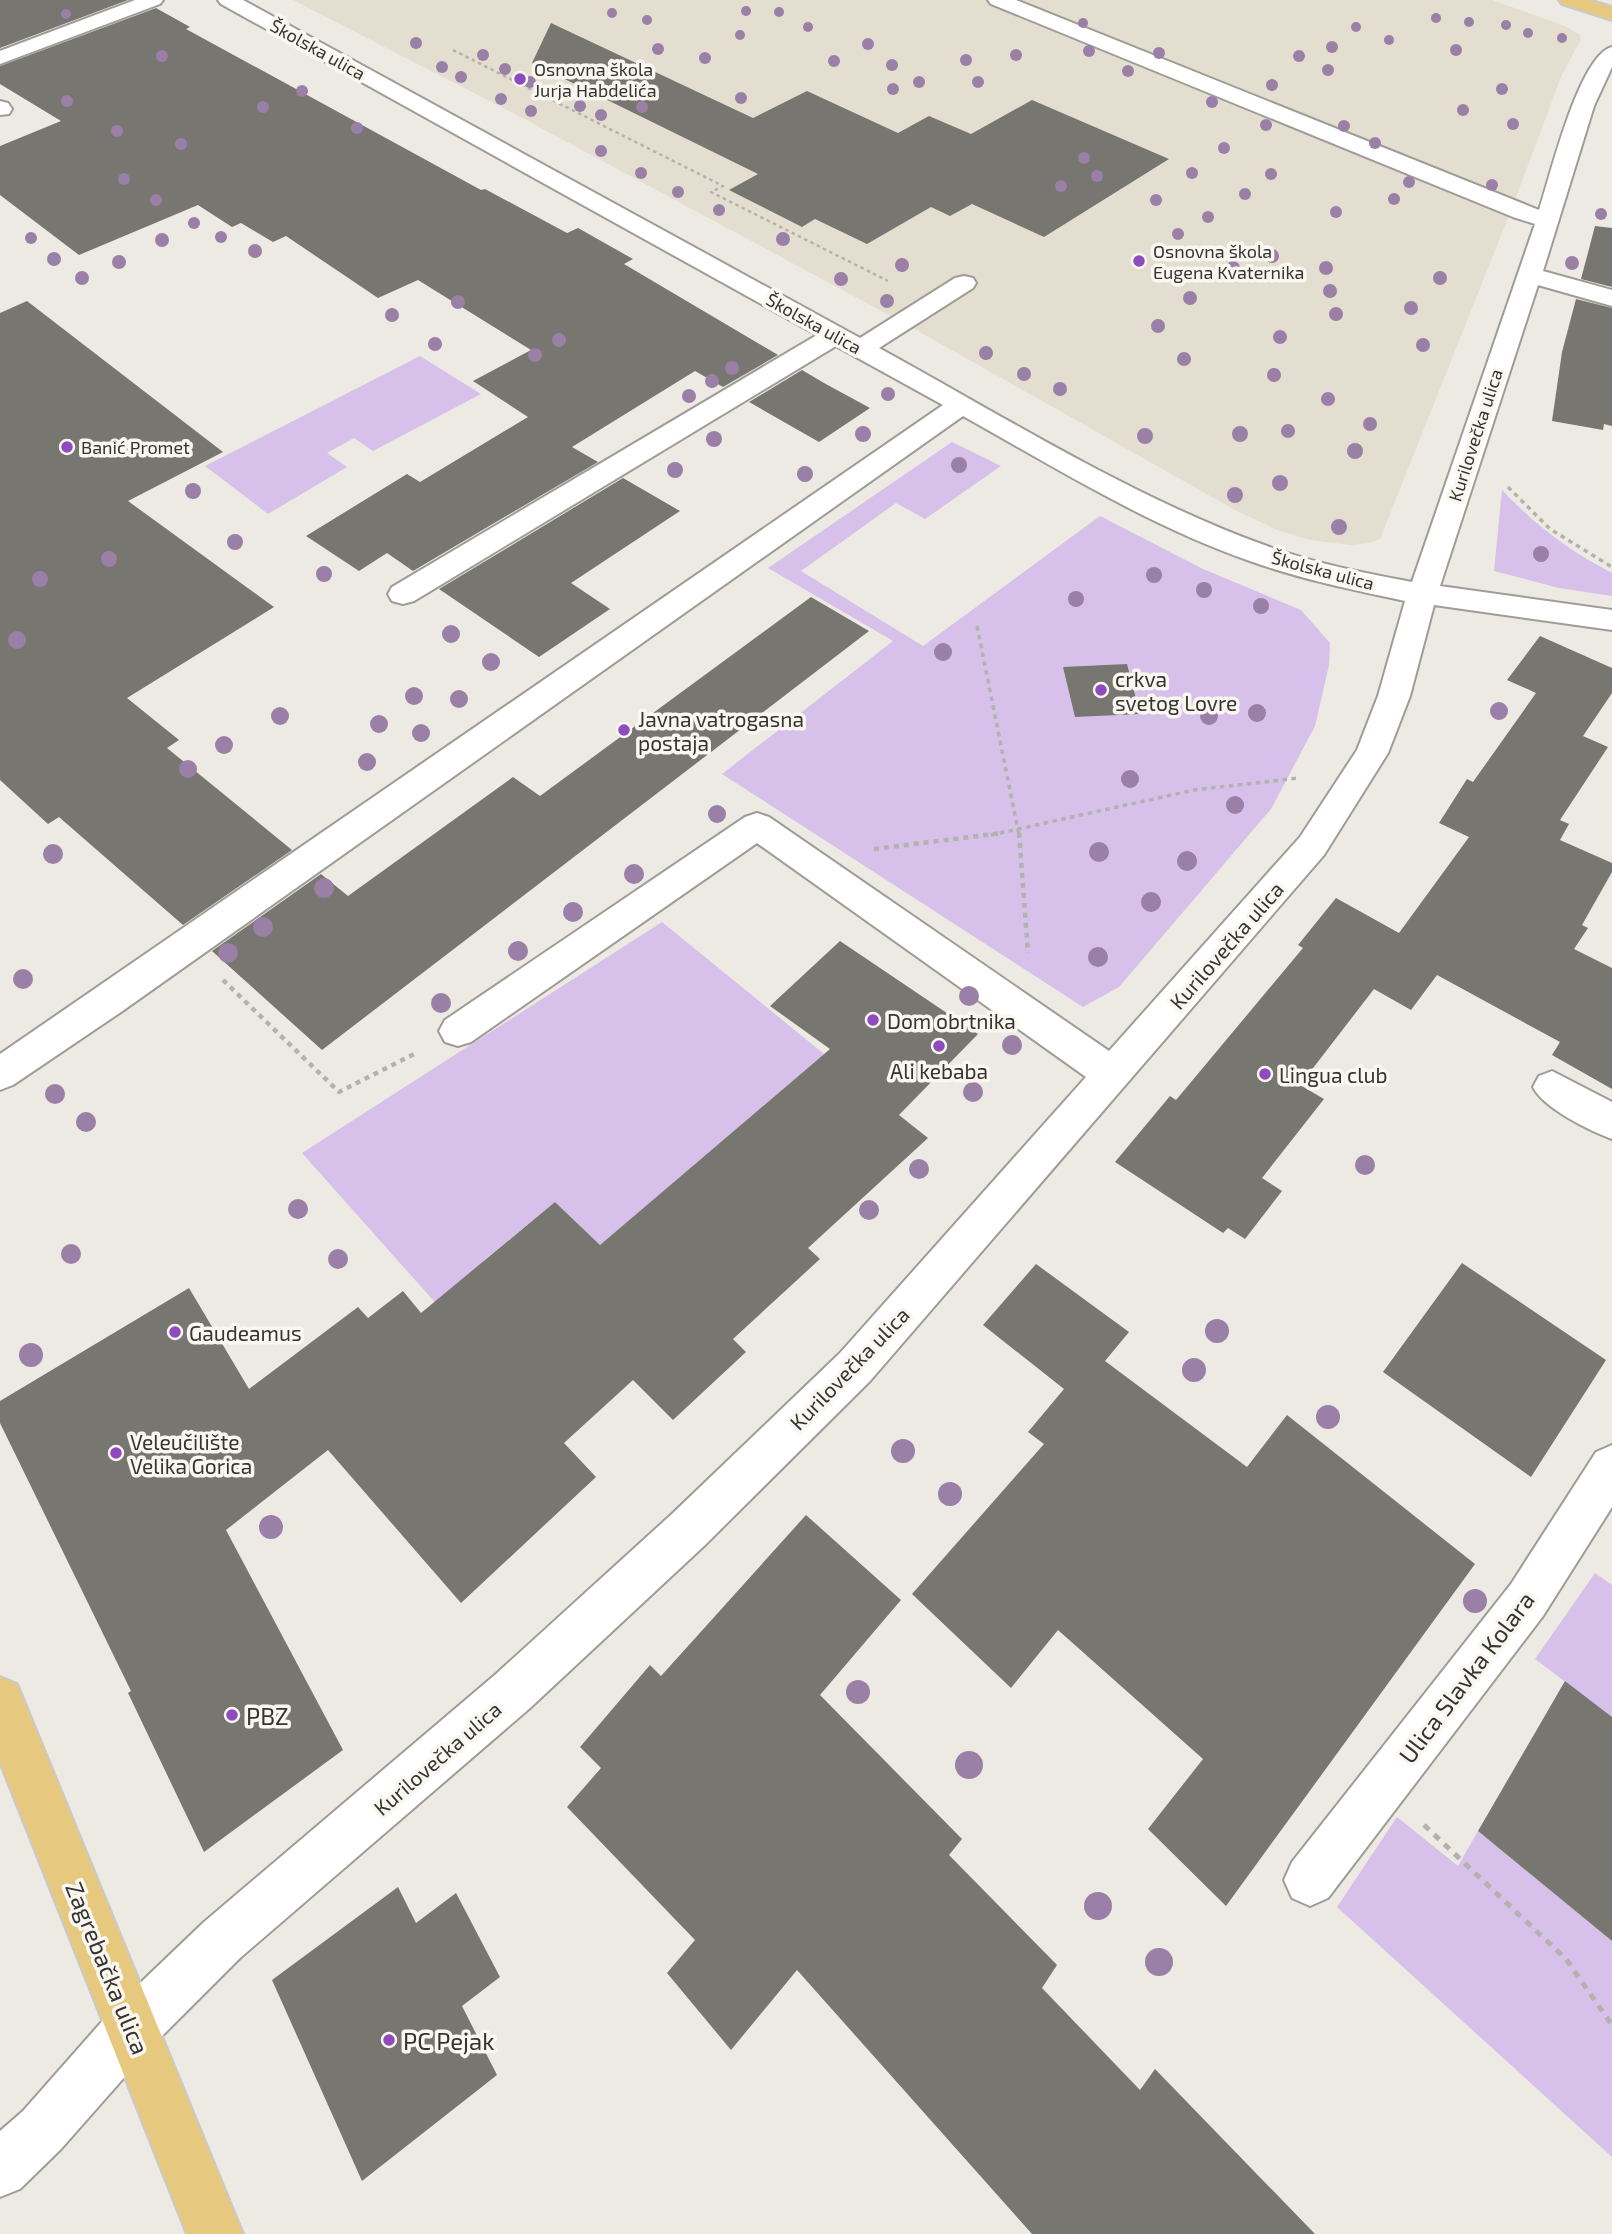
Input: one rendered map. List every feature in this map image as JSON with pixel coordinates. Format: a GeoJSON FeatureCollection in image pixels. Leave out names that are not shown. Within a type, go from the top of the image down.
{"type":"FeatureCollection","features":[{"type":"Feature","properties":{"kind":"main road"},"geometry":{"type":"LineString","coordinates":[[1569,0],[1612,14]]}},
{"type":"Feature","properties":{"kind":"main road","name":"Zagrebačka ulica"},"geometry":{"type":"LineString","coordinates":[[0,1702],[215,2234]]}},
{"type":"Feature","properties":{"kind":"street"},"geometry":{"type":"LineString","coordinates":[[0,58],[153,0]]}},
{"type":"Feature","properties":{"kind":"street","name":"Školska ulica"},"geometry":{"type":"LineString","coordinates":[[228,0],[1073,466],[1160,510],[1284,562],[1422,595]]}},
{"type":"Feature","properties":{"kind":"street"},"geometry":{"type":"LineString","coordinates":[[998,0],[1521,212],[1548,220]]}},
{"type":"Feature","properties":{"kind":"street","name":"Kurilovečka ulica"},"geometry":{"type":"LineString","coordinates":[[0,2169],[42,2130],[132,2028],[262,1904],[361,1823],[503,1700],[690,1529],[855,1367],[1312,846],[1372,753],[1394,696],[1422,595],[1548,220],[1583,106],[1597,72],[1612,54]]}},
{"type":"Feature","properties":{"kind":"street"},"geometry":{"type":"LineString","coordinates":[[1529,275],[1612,298]]}},
{"type":"Feature","properties":{"kind":"street"},"geometry":{"type":"LineString","coordinates":[[861,348],[964,283]]}},
{"type":"Feature","properties":{"kind":"street"},"geometry":{"type":"LineString","coordinates":[[403,594],[836,335]]}},
{"type":"Feature","properties":{"kind":"street"},"geometry":{"type":"LineString","coordinates":[[0,1074],[963,404]]}},
{"type":"Feature","properties":{"kind":"street"},"geometry":{"type":"LineString","coordinates":[[1422,595],[1612,620]]}},
{"type":"Feature","properties":{"kind":"street"},"geometry":{"type":"LineString","coordinates":[[458,1031],[757,826],[1113,1075]]}},
{"type":"Feature","properties":{"kind":"street"},"geometry":{"type":"LineString","coordinates":[[1552,1087],[1612,1122]]}},
{"type":"Feature","properties":{"kind":"street","name":"Ulica Slavka Kolara"},"geometry":{"type":"LineString","coordinates":[[1310,1880],[1527,1600],[1612,1467]]}},
{"type":"Feature","properties":{"kind":"path"},"geometry":{"type":"LineString","coordinates":[[453,50],[723,186],[711,192],[932,303]]}},
{"type":"Feature","properties":{"kind":"path"},"geometry":{"type":"LineString","coordinates":[[1504,481],[1530,511],[1550,528],[1612,567]]}},
{"type":"Feature","properties":{"kind":"path"},"geometry":{"type":"LineString","coordinates":[[976,626],[1019,830],[1030,957]]}},
{"type":"Feature","properties":{"kind":"path"},"geometry":{"type":"LineString","coordinates":[[804,859],[1019,830],[1142,800],[1273,779],[1301,778]]}},
{"type":"Feature","properties":{"kind":"path"},"geometry":{"type":"LineString","coordinates":[[187,945],[339,1093],[458,1031]]}},
{"type":"Feature","properties":{"kind":"path"},"geometry":{"type":"LineString","coordinates":[[1385,1784],[1461,1862],[1566,1959],[1612,2025]]}},
{"type":"Feature","properties":{"kind":"shaded area","name":"Osnovna škola Eugena Kvaternika"},"geometry":{"type":"Polygon","coordinates":[[[293,0],[1492,0],[1565,26],[1580,35],[1581,39],[1561,77],[1512,208],[1380,539],[1350,545],[1310,540],[1277,530],[1235,510],[902,322],[513,113],[293,0]]]}},
{"type":"Feature","properties":{"kind":"shaded area"},"geometry":{"type":"Polygon","coordinates":[[[420,356],[481,394],[373,451],[354,438],[327,453],[347,467],[268,514],[205,466],[420,356]]]}},
{"type":"Feature","properties":{"kind":"shaded area"},"geometry":{"type":"Polygon","coordinates":[[[952,442],[1001,466],[925,519],[896,503],[801,571],[923,646],[1100,516],[1203,569],[1301,610],[1330,643],[1329,665],[1315,726],[1271,809],[1119,987],[1083,1007],[722,774],[893,641],[768,568],[952,442]]]}},
{"type":"Feature","properties":{"kind":"shaded area"},"geometry":{"type":"Polygon","coordinates":[[[1502,490],[1553,536],[1612,573],[1612,596],[1559,588],[1494,571],[1502,490]]]}},
{"type":"Feature","properties":{"kind":"shaded area"},"geometry":{"type":"Polygon","coordinates":[[[662,922],[824,1054],[600,1245],[555,1202],[483,1261],[514,1391],[302,1153],[662,922]]]}},
{"type":"Feature","properties":{"kind":"shaded area"},"geometry":{"type":"Polygon","coordinates":[[[1595,1573],[1612,1585],[1612,1717],[1535,1659],[1595,1573]]]}},
{"type":"Feature","properties":{"kind":"shaded area"},"geometry":{"type":"Polygon","coordinates":[[[1397,1817],[1458,1866],[1478,1831],[1612,1941],[1612,2157],[1337,1907],[1397,1817]]]}},
{"type":"Feature","properties":{"kind":"building"},"geometry":{"type":"Polygon","coordinates":[[[0,0],[128,0],[0,48],[0,0]]]}},
{"type":"Feature","properties":{"kind":"building"},"geometry":{"type":"Polygon","coordinates":[[[156,8],[190,27],[186,29],[481,190],[485,189],[567,233],[578,228],[633,259],[624,264],[778,355],[723,387],[695,371],[572,447],[598,462],[413,571],[387,553],[359,571],[306,536],[407,474],[420,482],[528,417],[473,381],[531,350],[418,280],[378,298],[286,236],[273,242],[241,223],[232,227],[198,205],[79,255],[0,195],[0,146],[61,121],[0,84],[0,66],[156,8]]]}},
{"type":"Feature","properties":{"kind":"building"},"geometry":{"type":"Polygon","coordinates":[[[551,23],[753,118],[807,91],[898,133],[929,116],[971,134],[1032,100],[1169,159],[1044,237],[972,204],[950,216],[931,207],[867,244],[815,219],[802,227],[729,190],[758,174],[532,63],[551,23]]]}},
{"type":"Feature","properties":{"kind":"building"},"geometry":{"type":"Polygon","coordinates":[[[1595,226],[1612,228],[1612,287],[1581,279],[1595,226]]]}},
{"type":"Feature","properties":{"kind":"building"},"geometry":{"type":"Polygon","coordinates":[[[1576,299],[1612,308],[1612,426],[1604,424],[1603,430],[1552,421],[1562,352],[1576,299]]]}},
{"type":"Feature","properties":{"kind":"building"},"geometry":{"type":"Polygon","coordinates":[[[27,301],[223,452],[128,501],[274,607],[127,698],[179,740],[167,748],[292,850],[183,925],[59,817],[48,824],[0,780],[0,313],[27,301]]]}},
{"type":"Feature","properties":{"kind":"building"},"geometry":{"type":"Polygon","coordinates":[[[802,370],[870,408],[819,442],[749,402],[802,370]]]}},
{"type":"Feature","properties":{"kind":"building"},"geometry":{"type":"Polygon","coordinates":[[[623,478],[680,511],[571,583],[610,609],[539,657],[439,589],[623,478]]]}},
{"type":"Feature","properties":{"kind":"building"},"geometry":{"type":"Polygon","coordinates":[[[811,597],[869,631],[322,1050],[212,951],[321,874],[348,896],[513,777],[540,796],[811,597]]]}},
{"type":"Feature","properties":{"kind":"building"},"geometry":{"type":"Polygon","coordinates":[[[1540,636],[1612,668],[1612,693],[1583,736],[1608,747],[1560,820],[1569,824],[1560,840],[1612,863],[1612,872],[1582,925],[1588,928],[1574,949],[1612,968],[1612,1089],[1552,1055],[1560,1042],[1437,975],[1411,1010],[1374,989],[1300,1085],[1324,1099],[1262,1178],[1282,1191],[1245,1239],[1228,1228],[1223,1233],[1115,1162],[1170,1096],[1176,1100],[1303,948],[1298,945],[1336,898],[1399,933],[1469,837],[1439,823],[1467,779],[1473,782],[1536,693],[1507,680],[1540,636]]]}},
{"type":"Feature","properties":{"kind":"building","name":"crkva svetog Lovre"},"geometry":{"type":"Polygon","coordinates":[[[1127,664],[1140,714],[1075,717],[1063,667],[1127,664]]]}},
{"type":"Feature","properties":{"kind":"building"},"geometry":{"type":"Polygon","coordinates":[[[840,941],[978,1034],[899,1115],[928,1138],[808,1248],[820,1259],[733,1339],[746,1352],[673,1420],[633,1380],[564,1443],[596,1477],[461,1603],[328,1450],[226,1530],[343,1750],[204,1852],[128,1693],[131,1691],[0,1423],[0,1401],[189,1288],[249,1389],[358,1307],[368,1318],[403,1291],[421,1313],[555,1202],[600,1245],[830,1049],[770,1006],[840,941]]]}},
{"type":"Feature","properties":{"kind":"building"},"geometry":{"type":"Polygon","coordinates":[[[1462,1263],[1606,1360],[1531,1477],[1383,1372],[1462,1263]]]}},
{"type":"Feature","properties":{"kind":"building"},"geometry":{"type":"Polygon","coordinates":[[[1036,1264],[1129,1332],[1105,1361],[1247,1467],[1287,1415],[1475,1564],[1226,1906],[1148,1829],[1203,1759],[1058,1630],[1011,1688],[912,1594],[1044,1444],[1028,1432],[1064,1389],[983,1325],[1036,1264]]]}},
{"type":"Feature","properties":{"kind":"building"},"geometry":{"type":"Polygon","coordinates":[[[806,1515],[901,1600],[820,1695],[962,1839],[949,1855],[1057,1965],[1042,1988],[1140,2090],[1155,2069],[1315,2234],[1032,2234],[797,1970],[731,2050],[667,1973],[695,1940],[567,1807],[601,1768],[580,1747],[650,1665],[661,1676],[806,1515]]]}},
{"type":"Feature","properties":{"kind":"building"},"geometry":{"type":"Polygon","coordinates":[[[1565,1681],[1612,1717],[1612,1941],[1478,1831],[1565,1681]]]}},
{"type":"Feature","properties":{"kind":"building","name":"PC Pejak"},"geometry":{"type":"Polygon","coordinates":[[[398,1887],[416,1923],[456,1893],[500,1977],[462,2006],[497,2075],[362,2181],[272,1980],[398,1887]]]}},
{"type":"Feature","properties":{"kind":"place","name":"Osnovna škola Jurja Habdelića"},"geometry":{"type":"Point","coordinates":[520,79]}},
{"type":"Feature","properties":{"kind":"place","name":"Osnovna škola Eugena Kvaternika"},"geometry":{"type":"Point","coordinates":[1139,261]}},
{"type":"Feature","properties":{"kind":"place","name":"Banić Promet"},"geometry":{"type":"Point","coordinates":[67,447]}},
{"type":"Feature","properties":{"kind":"place","name":"crkva svetog Lovre"},"geometry":{"type":"Point","coordinates":[1101,690]}},
{"type":"Feature","properties":{"kind":"place","name":"Javna vatrogasna postaja"},"geometry":{"type":"Point","coordinates":[624,730]}},
{"type":"Feature","properties":{"kind":"place","name":"Dom obrtnika"},"geometry":{"type":"Point","coordinates":[873,1020]}},
{"type":"Feature","properties":{"kind":"place","name":"Ali kebaba"},"geometry":{"type":"Point","coordinates":[939,1046]}},
{"type":"Feature","properties":{"kind":"place","name":"Lingua club"},"geometry":{"type":"Point","coordinates":[1265,1074]}},
{"type":"Feature","properties":{"kind":"place","name":"Gaudeamus"},"geometry":{"type":"Point","coordinates":[175,1332]}},
{"type":"Feature","properties":{"kind":"place","name":"Veleučilište Velika Gorica"},"geometry":{"type":"Point","coordinates":[116,1453]}},
{"type":"Feature","properties":{"kind":"place","name":"PBZ"},"geometry":{"type":"Point","coordinates":[232,1715]}},
{"type":"Feature","properties":{"kind":"place","name":"PC Pejak"},"geometry":{"type":"Point","coordinates":[389,2040]}}]}
